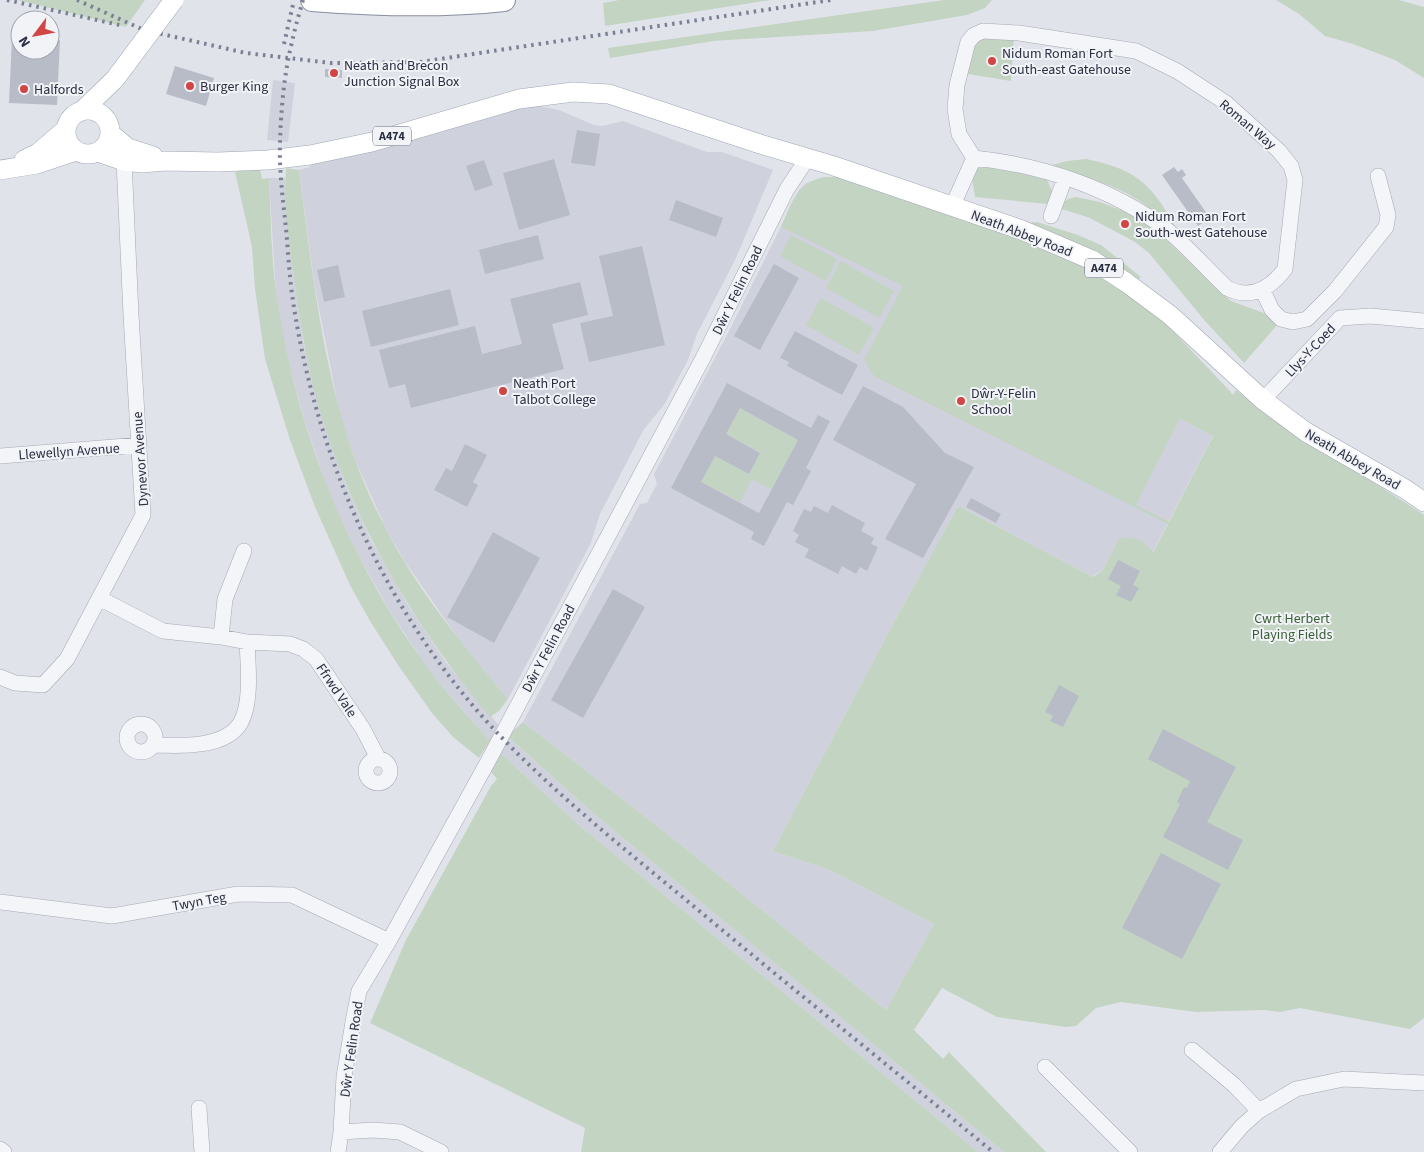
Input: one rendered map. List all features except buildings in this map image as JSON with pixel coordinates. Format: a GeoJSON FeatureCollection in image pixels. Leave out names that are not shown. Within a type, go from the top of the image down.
{"type":"FeatureCollection","features":[{"type":"Feature","properties":{"kind":"highway"},"geometry":{"type":"LineString","coordinates":[[312,0],[366,4],[468,4],[504,0]]}},
{"type":"Feature","properties":{"kind":"main road"},"geometry":{"type":"LineString","coordinates":[[2,170],[38,154],[66,129],[71,118],[82,111],[115,78],[174,0]]}},
{"type":"Feature","properties":{"kind":"main road"},"geometry":{"type":"LineString","coordinates":[[103,116],[115,78]]}},
{"type":"Feature","properties":{"kind":"main road","name":"Neath Abbey Road"},"geometry":{"type":"LineString","coordinates":[[165,160],[218,162],[268,160],[310,155],[372,142],[519,99],[573,92],[610,94],[807,159],[831,165],[1022,230],[1092,260],[1170,315],[1263,400],[1306,432],[1424,502]]}},
{"type":"Feature","properties":{"kind":"main road"},"geometry":{"type":"LineString","coordinates":[[66,129],[68,141],[76,151],[85,154],[98,152],[106,145],[110,134],[107,121],[97,112],[82,111]]}},
{"type":"Feature","properties":{"kind":"main road","name":"A474"},"geometry":{"type":"LineString","coordinates":[[110,134],[128,148],[165,160]]}},
{"type":"Feature","properties":{"kind":"main road"},"geometry":{"type":"LineString","coordinates":[[2,170],[37,164],[76,151]]}},
{"type":"Feature","properties":{"kind":"main road","name":"A474"},"geometry":{"type":"LineString","coordinates":[[98,152],[124,161],[142,163],[165,160]]}},
{"type":"Feature","properties":{"kind":"street","name":"Roman Way"},"geometry":{"type":"LineString","coordinates":[[983,31],[1019,33],[1136,52],[1177,71],[1226,103],[1279,150],[1291,166],[1295,180],[1285,269],[1277,280],[1262,288],[1250,294],[1237,293],[1226,288],[1167,230],[1128,204],[1096,188],[1066,178],[1029,168],[974,158],[959,134],[955,109],[957,85],[968,42],[974,35],[983,31]]}},
{"type":"Feature","properties":{"kind":"street"},"geometry":{"type":"LineString","coordinates":[[952,206],[974,158]]}},
{"type":"Feature","properties":{"kind":"street","name":"Dŵr Y Felin Road"},"geometry":{"type":"LineString","coordinates":[[338,1152],[344,1077],[359,991],[389,941],[490,757],[703,358],[787,189],[807,159]]}},
{"type":"Feature","properties":{"kind":"street","name":"Dynevor Avenue"},"geometry":{"type":"LineString","coordinates":[[0,676],[15,683],[43,685],[67,659],[143,515],[124,161]]}},
{"type":"Feature","properties":{"kind":"street"},"geometry":{"type":"LineString","coordinates":[[1262,288],[1272,310],[1281,319],[1293,322],[1307,319],[1335,291],[1386,227],[1388,215],[1378,176]]}},
{"type":"Feature","properties":{"kind":"street"},"geometry":{"type":"LineString","coordinates":[[1051,216],[1066,178]]}},
{"type":"Feature","properties":{"kind":"street","name":"Llys-Y-Coed"},"geometry":{"type":"LineString","coordinates":[[1263,400],[1340,318],[1371,316],[1424,321]]}},
{"type":"Feature","properties":{"kind":"street","name":"Llewellyn Avenue"},"geometry":{"type":"LineString","coordinates":[[0,456],[139,445]]}},
{"type":"Feature","properties":{"kind":"street"},"geometry":{"type":"LineString","coordinates":[[221,637],[224,599],[244,551]]}},
{"type":"Feature","properties":{"kind":"street","name":"Ffrwd Vale"},"geometry":{"type":"LineString","coordinates":[[99,598],[163,631],[221,637],[247,642],[290,644],[303,649],[316,659],[363,729],[378,758]]}},
{"type":"Feature","properties":{"kind":"street"},"geometry":{"type":"LineString","coordinates":[[153,745],[188,746],[216,741],[230,733],[241,722],[248,690],[247,642]]}},
{"type":"Feature","properties":{"kind":"street","name":"Twyn Teg"},"geometry":{"type":"LineString","coordinates":[[0,902],[112,916],[238,894],[292,895],[389,941]]}},
{"type":"Feature","properties":{"kind":"street"},"geometry":{"type":"LineString","coordinates":[[1192,1050],[1234,1085],[1259,1111]]}},
{"type":"Feature","properties":{"kind":"street"},"geometry":{"type":"LineString","coordinates":[[1044,1067],[1130,1152]]}},
{"type":"Feature","properties":{"kind":"street"},"geometry":{"type":"LineString","coordinates":[[1220,1152],[1242,1126],[1259,1111],[1296,1089],[1344,1079],[1424,1083]]}},
{"type":"Feature","properties":{"kind":"street"},"geometry":{"type":"LineString","coordinates":[[199,1108],[202,1152]]}},
{"type":"Feature","properties":{"kind":"street"},"geometry":{"type":"LineString","coordinates":[[341,1132],[373,1130],[400,1132],[442,1152]]}},
{"type":"Feature","properties":{"kind":"street"},"geometry":{"type":"LineString","coordinates":[[0,1149],[4,1152]]}},
{"type":"Feature","properties":{"kind":"shaded area"},"geometry":{"type":"Polygon","coordinates":[[[273,80],[295,83],[288,142],[267,140],[273,80]]]}},
{"type":"Feature","properties":{"kind":"shaded area","name":"Neath Port Talbot College"},"geometry":{"type":"Polygon","coordinates":[[[530,104],[559,110],[594,125],[602,126],[623,121],[707,152],[722,152],[773,170],[736,258],[697,334],[688,360],[664,405],[644,429],[600,514],[591,543],[508,699],[465,648],[405,562],[386,529],[356,462],[340,416],[315,288],[299,170],[310,167],[309,163],[396,145],[530,104]]]}},
{"type":"Feature","properties":{"kind":"shaded area","name":"Dŵr-Y-Felin School"},"geometry":{"type":"Polygon","coordinates":[[[824,177],[839,177],[1018,239],[1167,325],[1231,392],[1228,406],[1152,554],[1118,540],[1103,570],[1093,577],[958,506],[773,851],[830,870],[934,924],[886,1010],[666,833],[523,722],[640,504],[647,503],[657,484],[654,474],[731,327],[799,190],[806,183],[824,177]]]}},
{"type":"Feature","properties":{"kind":"shaded area"},"geometry":{"type":"Polygon","coordinates":[[[269,178],[285,178],[290,251],[304,346],[322,417],[346,485],[371,540],[408,605],[445,661],[511,740],[593,813],[1004,1152],[978,1152],[580,826],[498,751],[430,672],[391,613],[354,548],[328,490],[305,422],[285,349],[276,296],[269,178]]]}},
{"type":"Feature","properties":{"kind":"green space"},"geometry":{"type":"Polygon","coordinates":[[[18,0],[145,0],[126,27],[18,0]]]}},
{"type":"Feature","properties":{"kind":"green space"},"geometry":{"type":"Polygon","coordinates":[[[619,0],[771,0],[605,26],[603,3],[619,0]]]}},
{"type":"Feature","properties":{"kind":"green space"},"geometry":{"type":"Polygon","coordinates":[[[944,0],[992,0],[985,8],[967,15],[873,31],[713,41],[610,58],[608,48],[944,0]]]}},
{"type":"Feature","properties":{"kind":"green space"},"geometry":{"type":"Polygon","coordinates":[[[1276,0],[1399,0],[1424,7],[1424,78],[1395,60],[1353,44],[1325,36],[1299,14],[1276,0]]]}},
{"type":"Feature","properties":{"kind":"green space","name":"Nidum Roman Fort South-east Gatehouse"},"geometry":{"type":"Polygon","coordinates":[[[985,37],[1014,37],[1011,81],[968,74],[973,49],[978,40],[985,37]]]}},
{"type":"Feature","properties":{"kind":"green space"},"geometry":{"type":"Polygon","coordinates":[[[1086,159],[1120,168],[1143,183],[1162,204],[1179,234],[1144,204],[1120,190],[1045,167],[1067,161],[1086,159]]]}},
{"type":"Feature","properties":{"kind":"green space"},"geometry":{"type":"Polygon","coordinates":[[[987,164],[1042,177],[1047,180],[1054,195],[1048,204],[975,197],[974,172],[976,169],[987,164]]]}},
{"type":"Feature","properties":{"kind":"green space"},"geometry":{"type":"Polygon","coordinates":[[[286,168],[299,170],[326,354],[350,444],[366,487],[386,529],[412,574],[458,638],[508,699],[499,711],[490,717],[437,648],[391,576],[371,538],[336,459],[317,402],[303,336],[287,227],[286,168]]]}},
{"type":"Feature","properties":{"kind":"green space"},"geometry":{"type":"Polygon","coordinates":[[[244,169],[260,169],[262,179],[269,178],[277,298],[286,348],[298,398],[313,447],[331,495],[375,587],[402,630],[438,681],[490,741],[479,758],[453,737],[432,713],[398,665],[350,585],[315,507],[290,440],[265,359],[255,289],[252,247],[235,172],[244,169]]]}},
{"type":"Feature","properties":{"kind":"green space","name":"Cwrt Herbert Playing Fields"},"geometry":{"type":"Polygon","coordinates":[[[824,177],[839,177],[1018,239],[1073,261],[1117,285],[1167,325],[1233,395],[1236,390],[1263,411],[1424,515],[1424,1018],[1410,1029],[1300,1008],[1280,1012],[1264,1010],[1196,1012],[1121,1002],[1096,1008],[1076,1026],[1066,1027],[997,1017],[942,988],[914,1030],[943,1059],[949,1052],[1046,1152],[1004,1152],[593,813],[507,736],[523,722],[666,833],[886,1010],[934,924],[830,870],[773,851],[958,506],[1093,577],[1103,570],[1118,540],[1123,538],[1133,538],[1143,542],[1153,553],[1168,524],[874,376],[864,360],[903,286],[781,227],[796,196],[807,184],[824,177]],[[1180,418],[1136,505],[1169,522],[1213,436],[1180,418]]]}},
{"type":"Feature","properties":{"kind":"green space"},"geometry":{"type":"Polygon","coordinates":[[[1076,197],[1100,202],[1136,216],[1162,236],[1231,301],[1264,313],[1278,324],[1244,363],[1205,321],[1149,253],[1135,242],[1090,218],[1062,209],[1061,205],[1068,199],[1076,197]]]}},
{"type":"Feature","properties":{"kind":"green space"},"geometry":{"type":"Polygon","coordinates":[[[1037,222],[1078,235],[1101,245],[1141,277],[1139,279],[1096,254],[1027,223],[1037,222]]]}},
{"type":"Feature","properties":{"kind":"green space"},"geometry":{"type":"Polygon","coordinates":[[[791,235],[837,259],[826,281],[780,256],[791,235]]]}},
{"type":"Feature","properties":{"kind":"green space"},"geometry":{"type":"Polygon","coordinates":[[[841,261],[894,291],[879,318],[826,288],[841,261]]]}},
{"type":"Feature","properties":{"kind":"green space"},"geometry":{"type":"Polygon","coordinates":[[[821,298],[874,328],[859,355],[806,325],[821,298]]]}},
{"type":"Feature","properties":{"kind":"green space"},"geometry":{"type":"Polygon","coordinates":[[[740,408],[798,440],[772,490],[752,479],[740,502],[701,482],[715,456],[749,474],[760,452],[726,434],[740,408]]]}},
{"type":"Feature","properties":{"kind":"green space"},"geometry":{"type":"Polygon","coordinates":[[[498,751],[580,826],[978,1152],[581,1152],[585,1128],[370,1023],[406,940],[491,786],[497,779],[487,767],[498,751]]]}},
{"type":"Feature","properties":{"kind":"railway"},"geometry":{"type":"LineString","coordinates":[[7,0],[124,26]]}},
{"type":"Feature","properties":{"kind":"railway"},"geometry":{"type":"LineString","coordinates":[[77,0],[144,30],[246,53],[331,63],[420,62],[831,0]]}},
{"type":"Feature","properties":{"kind":"railway"},"geometry":{"type":"LineString","coordinates":[[284,44],[294,0]]}},
{"type":"Feature","properties":{"kind":"railway"},"geometry":{"type":"LineString","coordinates":[[303,0],[287,67],[280,142],[280,164],[292,294],[303,356],[319,417],[339,477],[364,535],[393,592],[427,645],[465,696],[507,743],[552,787],[624,849],[993,1152]]}},
{"type":"Feature","properties":{"kind":"place","name":"Nidum Roman Fort South-east Gatehouse"},"geometry":{"type":"Point","coordinates":[992,61]}},
{"type":"Feature","properties":{"kind":"place","name":"Neath and Brecon Junction Signal Box"},"geometry":{"type":"Point","coordinates":[334,73]}},
{"type":"Feature","properties":{"kind":"place","name":"Burger King"},"geometry":{"type":"Point","coordinates":[190,86]}},
{"type":"Feature","properties":{"kind":"place","name":"Halfords"},"geometry":{"type":"Point","coordinates":[24,89]}},
{"type":"Feature","properties":{"kind":"place","name":"Nidum Roman Fort South-west Gatehouse"},"geometry":{"type":"Point","coordinates":[1125,224]}},
{"type":"Feature","properties":{"kind":"place","name":"Neath Port Talbot College"},"geometry":{"type":"Point","coordinates":[503,391]}},
{"type":"Feature","properties":{"kind":"place","name":"Dŵr-Y-Felin School"},"geometry":{"type":"Point","coordinates":[961,401]}}]}
